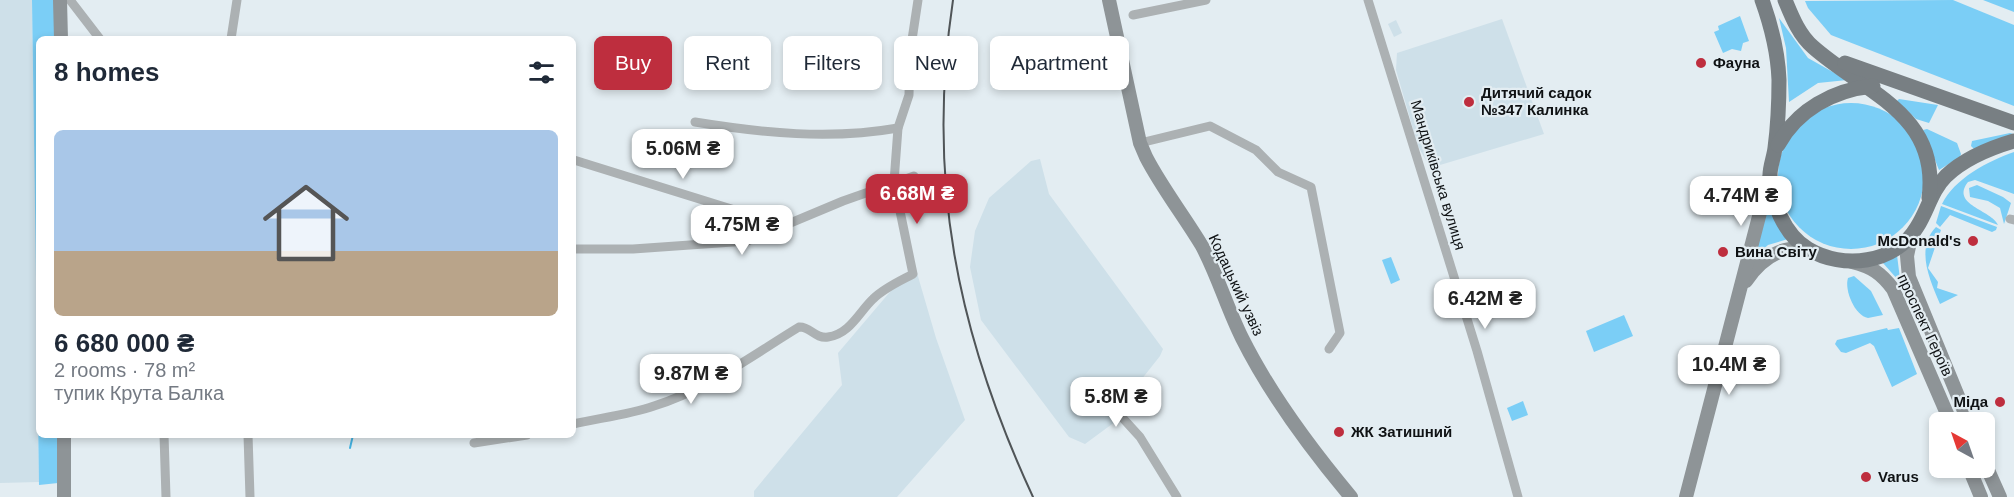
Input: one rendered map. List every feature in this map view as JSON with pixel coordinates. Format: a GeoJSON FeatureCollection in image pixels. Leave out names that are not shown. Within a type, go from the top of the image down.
{"type":"FeatureCollection","features":[{"type":"Feature","properties":{"kind":"main road"},"geometry":{"type":"LineString","coordinates":[[60,0],[61,36]]}},
{"type":"Feature","properties":{"kind":"main road","name":"Кодацький узвіз"},"geometry":{"type":"LineString","coordinates":[[1109,0],[1140,142],[1154,172],[1215,272],[1241,336],[1261,373],[1299,431],[1351,497]]}},
{"type":"Feature","properties":{"kind":"main road"},"geometry":{"type":"LineString","coordinates":[[1686,497],[1775,151],[1779,78],[1772,35],[1762,0]]}},
{"type":"Feature","properties":{"kind":"main road"},"geometry":{"type":"LineString","coordinates":[[1785,0],[1801,34],[1906,119],[1919,136],[1929,165],[1928,201]]}},
{"type":"Feature","properties":{"kind":"main road"},"geometry":{"type":"LineString","coordinates":[[1825,55],[2014,123]]}},
{"type":"Feature","properties":{"kind":"main road"},"geometry":{"type":"LineString","coordinates":[[1775,151],[1795,120],[1810,107],[1848,90],[1903,84]]}},
{"type":"Feature","properties":{"kind":"main road"},"geometry":{"type":"LineString","coordinates":[[1827,99],[1847,95],[1870,97],[1885,102]]}},
{"type":"Feature","properties":{"kind":"main road"},"geometry":{"type":"LineString","coordinates":[[1741,288],[1754,268],[1776,252],[1807,249],[1850,262],[1884,255],[1911,237],[1918,227],[1928,201],[1938,186],[1956,168],[1970,158],[2014,141]]}},
{"type":"Feature","properties":{"kind":"main road"},"geometry":{"type":"LineString","coordinates":[[1770,173],[1772,190],[1784,223],[1807,249]]}},
{"type":"Feature","properties":{"kind":"main road","name":"проспект Героїв"},"geometry":{"type":"LineString","coordinates":[[1911,237],[1907,256],[1908,277],[1964,412]]}},
{"type":"Feature","properties":{"kind":"main road","name":"проспект Героїв"},"geometry":{"type":"LineString","coordinates":[[1850,262],[1868,266],[1882,274],[1893,290],[1946,412]]}},
{"type":"Feature","properties":{"kind":"main road"},"geometry":{"type":"LineString","coordinates":[[64,438],[64,497]]}},
{"type":"Feature","properties":{"kind":"main road"},"geometry":{"type":"LineString","coordinates":[[1973,478],[1981,497]]}},
{"type":"Feature","properties":{"kind":"main road"},"geometry":{"type":"LineString","coordinates":[[1992,478],[2000,497]]}},
{"type":"Feature","properties":{"kind":"street"},"geometry":{"type":"LineString","coordinates":[[70,0],[98,36]]}},
{"type":"Feature","properties":{"kind":"street"},"geometry":{"type":"LineString","coordinates":[[231,36],[237,0]]}},
{"type":"Feature","properties":{"kind":"street"},"geometry":{"type":"LineString","coordinates":[[576,423],[654,406],[679,396],[725,373],[799,327],[806,328],[815,335],[827,337],[852,324],[873,298],[913,274],[894,182],[898,128],[909,94],[910,53],[918,0]]}},
{"type":"Feature","properties":{"kind":"street"},"geometry":{"type":"LineString","coordinates":[[1133,15],[1206,0]]}},
{"type":"Feature","properties":{"kind":"street","name":"Мандриківська вулиця"},"geometry":{"type":"LineString","coordinates":[[1368,0],[1478,351],[1518,497]]}},
{"type":"Feature","properties":{"kind":"street"},"geometry":{"type":"LineString","coordinates":[[695,122],[744,130],[834,136],[898,128]]}},
{"type":"Feature","properties":{"kind":"street"},"geometry":{"type":"LineString","coordinates":[[1140,142],[1210,126],[1256,150],[1278,172],[1311,187],[1340,333],[1329,349]]}},
{"type":"Feature","properties":{"kind":"street"},"geometry":{"type":"LineString","coordinates":[[576,161],[783,225]]}},
{"type":"Feature","properties":{"kind":"street"},"geometry":{"type":"LineString","coordinates":[[576,249],[633,249],[747,242],[783,225],[914,176]]}},
{"type":"Feature","properties":{"kind":"street"},"geometry":{"type":"LineString","coordinates":[[1099,392],[1140,437],[1177,497]]}},
{"type":"Feature","properties":{"kind":"street"},"geometry":{"type":"LineString","coordinates":[[165,438],[166,497]]}},
{"type":"Feature","properties":{"kind":"street"},"geometry":{"type":"LineString","coordinates":[[248,438],[250,497]]}},
{"type":"Feature","properties":{"kind":"street"},"geometry":{"type":"LineString","coordinates":[[474,443],[507,438]]}},
{"type":"Feature","properties":{"kind":"shaded area"},"geometry":{"type":"Polygon","coordinates":[[[0,0],[32,0],[36,438],[38,438],[39,482],[0,483],[0,0]]]}},
{"type":"Feature","properties":{"kind":"shaded area"},"geometry":{"type":"Polygon","coordinates":[[[32,0],[54,0],[55,36],[36,36],[36,277],[32,0]]]}},
{"type":"Feature","properties":{"kind":"shaded area"},"geometry":{"type":"Polygon","coordinates":[[[1953,0],[2014,25],[2014,106],[1831,35],[1808,8],[1805,1],[1953,0]]]}},
{"type":"Feature","properties":{"kind":"shaded area"},"geometry":{"type":"Polygon","coordinates":[[[1983,0],[2014,0],[2014,12],[1983,0]]]}},
{"type":"Feature","properties":{"kind":"shaded area"},"geometry":{"type":"Polygon","coordinates":[[[1740,16],[1749,41],[1743,43],[1741,51],[1732,49],[1723,53],[1714,32],[1719,30],[1718,26],[1740,16]]]}},
{"type":"Feature","properties":{"kind":"shaded area"},"geometry":{"type":"Polygon","coordinates":[[[1779,18],[1808,58],[1847,80],[1818,83],[1789,102],[1786,48],[1779,18]]]}},
{"type":"Feature","properties":{"kind":"shaded area","name":"Дитячий садок №347 Калинка"},"geometry":{"type":"Polygon","coordinates":[[[1502,19],[1544,134],[1430,168],[1418,146],[1396,70],[1397,53],[1502,19]]]}},
{"type":"Feature","properties":{"kind":"shaded area"},"geometry":{"type":"Polygon","coordinates":[[[1396,20],[1402,33],[1394,37],[1388,24],[1396,20]]]}},
{"type":"Feature","properties":{"kind":"shaded area"},"geometry":{"type":"Polygon","coordinates":[[[1899,99],[1938,105],[1929,123],[1916,119],[1897,101],[1899,99]]]}},
{"type":"Feature","properties":{"kind":"shaded area"},"geometry":{"type":"Polygon","coordinates":[[[1851,103],[1879,108],[1903,124],[1919,148],[1924,176],[1919,204],[1903,228],[1879,244],[1851,249],[1823,244],[1799,228],[1783,204],[1778,176],[1783,148],[1799,124],[1823,108],[1851,103]]]}},
{"type":"Feature","properties":{"kind":"shaded area"},"geometry":{"type":"Polygon","coordinates":[[[1927,129],[1957,143],[1960,157],[1939,170],[1923,130],[1927,129]]]}},
{"type":"Feature","properties":{"kind":"shaded area"},"geometry":{"type":"Polygon","coordinates":[[[2013,134],[1975,150],[1971,146],[1972,141],[2013,134]]]}},
{"type":"Feature","properties":{"kind":"shaded area"},"geometry":{"type":"Polygon","coordinates":[[[2014,152],[2014,194],[1975,180],[1968,182],[1964,190],[1964,196],[1968,202],[1988,215],[1998,225],[1942,204],[1947,195],[1963,179],[1993,160],[2014,152]]]}},
{"type":"Feature","properties":{"kind":"shaded area"},"geometry":{"type":"Polygon","coordinates":[[[1040,159],[1049,194],[1163,349],[1126,399],[1123,416],[1085,444],[1069,437],[981,320],[970,267],[975,231],[989,198],[1031,161],[1040,159]]]}},
{"type":"Feature","properties":{"kind":"shaded area"},"geometry":{"type":"Polygon","coordinates":[[[1977,185],[2011,203],[2004,224],[2000,208],[1988,201],[1970,197],[1969,188],[1977,185]]]}},
{"type":"Feature","properties":{"kind":"shaded area"},"geometry":{"type":"Polygon","coordinates":[[[1768,205],[1788,239],[1768,245],[1752,259],[1768,205]]]}},
{"type":"Feature","properties":{"kind":"shaded area"},"geometry":{"type":"Polygon","coordinates":[[[1941,206],[1997,227],[1996,230],[1992,232],[1950,215],[1940,227],[1936,223],[1941,206]]]}},
{"type":"Feature","properties":{"kind":"shaded area"},"geometry":{"type":"Polygon","coordinates":[[[1936,227],[1941,230],[1928,268],[1938,282],[1937,288],[1958,295],[1940,304],[1929,275],[1925,255],[1926,245],[1936,227]]]}},
{"type":"Feature","properties":{"kind":"shaded area"},"geometry":{"type":"Polygon","coordinates":[[[1897,255],[1900,279],[1898,280],[1883,263],[1897,255]]]}},
{"type":"Feature","properties":{"kind":"shaded area"},"geometry":{"type":"Polygon","coordinates":[[[1391,257],[1400,280],[1391,284],[1382,260],[1391,257]]]}},
{"type":"Feature","properties":{"kind":"shaded area"},"geometry":{"type":"Polygon","coordinates":[[[917,273],[936,338],[965,420],[897,497],[754,497],[754,491],[842,385],[838,353],[889,293],[900,282],[917,273]]]}},
{"type":"Feature","properties":{"kind":"shaded area"},"geometry":{"type":"Polygon","coordinates":[[[1854,276],[1871,291],[1883,315],[1868,318],[1855,308],[1847,283],[1848,278],[1854,276]]]}},
{"type":"Feature","properties":{"kind":"shaded area"},"geometry":{"type":"Polygon","coordinates":[[[1624,315],[1633,336],[1594,352],[1586,331],[1624,315]]]}},
{"type":"Feature","properties":{"kind":"shaded area"},"geometry":{"type":"Polygon","coordinates":[[[1887,328],[1888,330],[1899,328],[1917,374],[1892,387],[1874,346],[1870,343],[1846,353],[1841,352],[1835,344],[1837,340],[1887,328]]]}},
{"type":"Feature","properties":{"kind":"shaded area"},"geometry":{"type":"Polygon","coordinates":[[[1523,401],[1528,415],[1512,421],[1507,408],[1523,401]]]}},
{"type":"Feature","properties":{"kind":"shaded area"},"geometry":{"type":"Polygon","coordinates":[[[38,438],[60,438],[58,483],[39,485],[38,438]]]}},
{"type":"Feature","properties":{"kind":"waterway"},"geometry":{"type":"LineString","coordinates":[[350,448],[352,438]]}},
{"type":"Feature","properties":{"kind":"railway"},"geometry":{"type":"LineString","coordinates":[[953,0],[946,66],[943,131],[946,193],[954,254],[967,315],[985,375],[1007,436],[1033,497]]}},
{"type":"Feature","properties":{"kind":"place","name":"Фауна"},"geometry":{"type":"Point","coordinates":[1701,63]}},
{"type":"Feature","properties":{"kind":"place","name":"Дитячий садок №347 Калинка"},"geometry":{"type":"Point","coordinates":[1469,102]}},
{"type":"Feature","properties":{"kind":"place","name":"McDonald's"},"geometry":{"type":"Point","coordinates":[1973,241]}},
{"type":"Feature","properties":{"kind":"place","name":"Вина Світу"},"geometry":{"type":"Point","coordinates":[1723,252]}},
{"type":"Feature","properties":{"kind":"place","name":"Міда"},"geometry":{"type":"Point","coordinates":[2000,402]}},
{"type":"Feature","properties":{"kind":"place","name":"ЖК Затишний"},"geometry":{"type":"Point","coordinates":[1339,432]}},
{"type":"Feature","properties":{"kind":"place","name":"Varus"},"geometry":{"type":"Point","coordinates":[1866,477]}}]}
